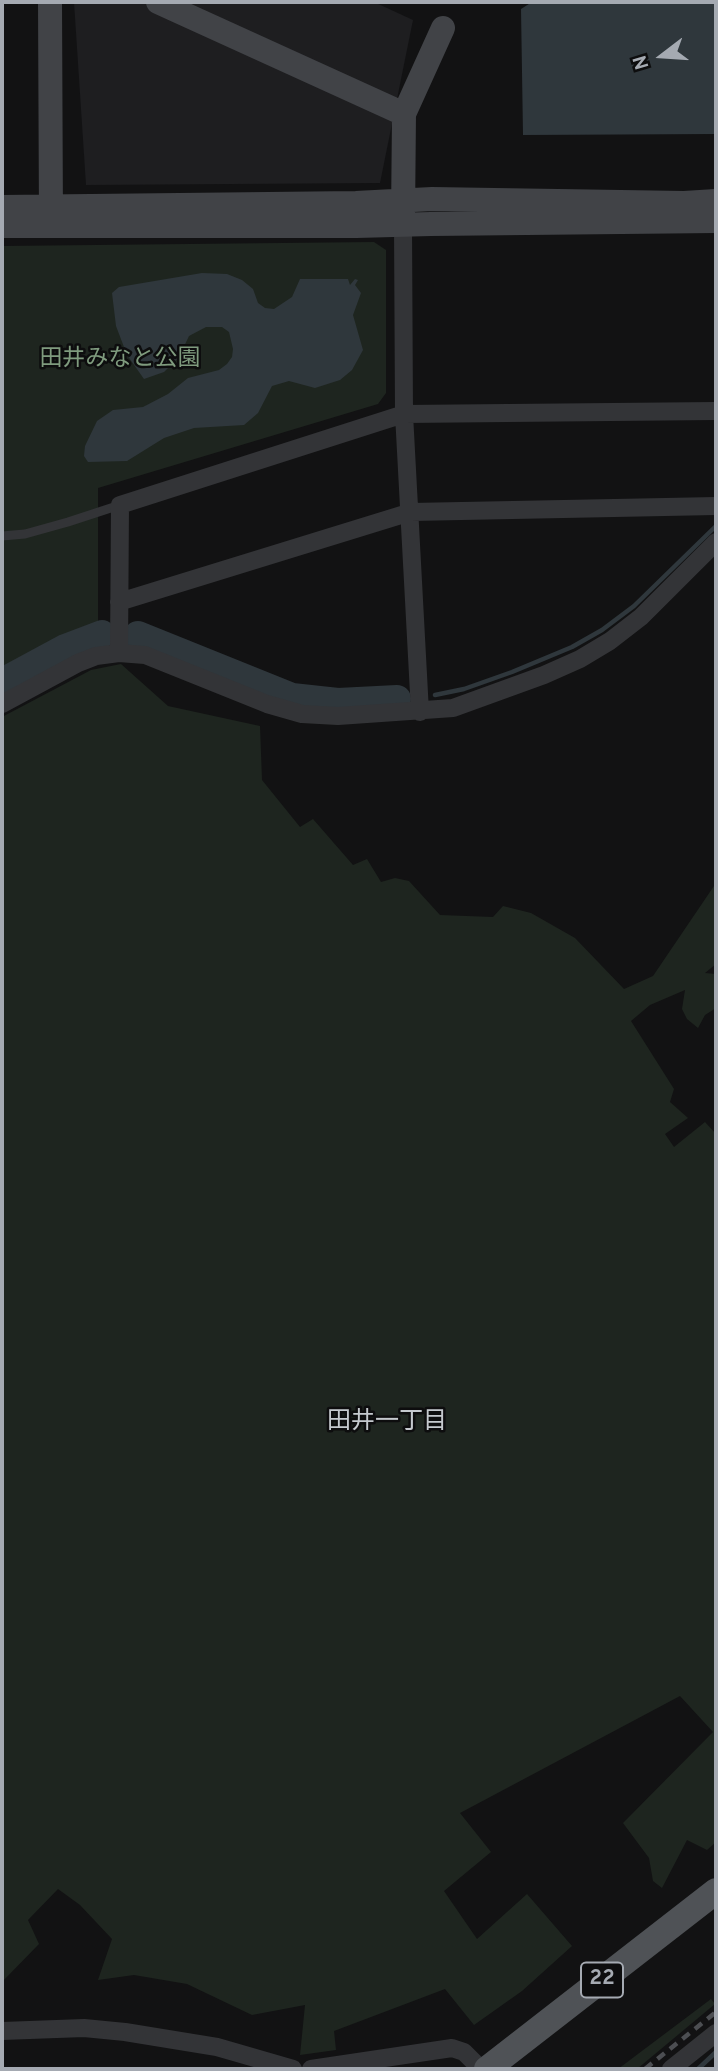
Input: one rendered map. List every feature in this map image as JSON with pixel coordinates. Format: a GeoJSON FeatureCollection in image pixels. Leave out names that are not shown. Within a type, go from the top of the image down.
{"type":"FeatureCollection","features":[{"type":"Feature","properties":{"kind":"main road","name":"22"},"geometry":{"type":"LineString","coordinates":[[488,2069],[716,1891]]}},
{"type":"Feature","properties":{"kind":"street"},"geometry":{"type":"LineString","coordinates":[[50,2],[51,216]]}},
{"type":"Feature","properties":{"kind":"street"},"geometry":{"type":"LineString","coordinates":[[158,2],[404,114]]}},
{"type":"Feature","properties":{"kind":"street"},"geometry":{"type":"LineString","coordinates":[[420,712],[404,414],[404,114],[443,29]]}},
{"type":"Feature","properties":{"kind":"street"},"geometry":{"type":"LineString","coordinates":[[403,213],[432,199],[684,203],[716,201]]}},
{"type":"Feature","properties":{"kind":"street"},"geometry":{"type":"LineString","coordinates":[[2,226],[51,216],[356,203],[403,213],[716,221]]}},
{"type":"Feature","properties":{"kind":"street"},"geometry":{"type":"LineString","coordinates":[[2,207],[51,216]]}},
{"type":"Feature","properties":{"kind":"street"},"geometry":{"type":"LineString","coordinates":[[119,653],[120,505],[404,414],[716,411]]}},
{"type":"Feature","properties":{"kind":"street"},"geometry":{"type":"LineString","coordinates":[[119,602],[411,512],[716,506]]}},
{"type":"Feature","properties":{"kind":"street"},"geometry":{"type":"LineString","coordinates":[[2,704],[78,663],[96,656],[119,653],[145,655],[267,704],[302,714],[338,716],[453,708],[499,693],[580,659],[610,640],[641,617],[716,541]]}},
{"type":"Feature","properties":{"kind":"street"},"geometry":{"type":"LineString","coordinates":[[2,2031],[84,2028],[125,2032],[227,2050],[268,2064],[293,2069]]}},
{"type":"Feature","properties":{"kind":"street"},"geometry":{"type":"LineString","coordinates":[[671,2069],[716,2033]]}},
{"type":"Feature","properties":{"kind":"street"},"geometry":{"type":"LineString","coordinates":[[311,2069],[452,2048],[464,2052],[481,2069]]}},
{"type":"Feature","properties":{"kind":"lane"},"geometry":{"type":"LineString","coordinates":[[2,536],[25,534],[68,523],[120,505]]}},
{"type":"Feature","properties":{"kind":"shaded area"},"geometry":{"type":"Polygon","coordinates":[[[74,2],[374,2],[413,20],[380,183],[86,185],[74,2]]]}},
{"type":"Feature","properties":{"kind":"shaded area"},"geometry":{"type":"Polygon","coordinates":[[[532,2],[716,2],[716,134],[523,135],[521,9],[532,2]]]}},
{"type":"Feature","properties":{"kind":"shaded area"},"geometry":{"type":"Polygon","coordinates":[[[202,273],[227,274],[242,280],[253,289],[258,303],[265,308],[274,309],[292,297],[300,279],[348,279],[350,285],[355,279],[358,280],[355,285],[361,293],[353,315],[363,350],[352,370],[340,380],[315,388],[289,381],[272,386],[258,413],[244,425],[194,428],[164,438],[127,461],[88,462],[84,456],[85,446],[97,421],[113,410],[143,407],[168,394],[188,378],[219,370],[232,357],[229,332],[222,327],[206,327],[189,336],[179,357],[164,372],[144,379],[127,355],[116,326],[112,293],[119,287],[202,273]]]}},
{"type":"Feature","properties":{"kind":"green space","name":"田井みなと公園"},"geometry":{"type":"Polygon","coordinates":[[[374,242],[386,250],[386,393],[378,404],[98,488],[98,626],[2,677],[2,246],[374,242]]]}},
{"type":"Feature","properties":{"kind":"green space"},"geometry":{"type":"Polygon","coordinates":[[[121,664],[168,706],[260,726],[262,780],[300,827],[313,819],[353,865],[367,859],[381,882],[395,878],[409,881],[440,915],[493,917],[503,906],[531,913],[575,938],[624,989],[653,976],[716,883],[716,964],[705,973],[716,974],[716,1008],[705,1015],[698,1028],[687,1019],[682,1009],[685,990],[650,1005],[631,1021],[674,1089],[670,1102],[688,1118],[665,1134],[674,1147],[705,1122],[716,1134],[716,1842],[707,1850],[687,1840],[662,1888],[653,1881],[649,1858],[623,1823],[713,1732],[680,1696],[460,1813],[491,1852],[444,1891],[477,1939],[527,1894],[572,1946],[522,1991],[474,2025],[445,1989],[334,2031],[336,2050],[300,2055],[305,2005],[252,2015],[187,1984],[134,1975],[98,1980],[112,1939],[80,1905],[58,1889],[28,1920],[39,1944],[2,1982],[2,717],[91,670],[121,664]]]}},
{"type":"Feature","properties":{"kind":"green space"},"geometry":{"type":"Polygon","coordinates":[[[711,1999],[715,2004],[637,2069],[618,2069],[711,1999]]]}},
{"type":"Feature","properties":{"kind":"waterway"},"geometry":{"type":"LineString","coordinates":[[435,695],[464,689],[512,672],[572,647],[602,630],[634,606],[716,526]]}},
{"type":"Feature","properties":{"kind":"waterway"},"geometry":{"type":"LineString","coordinates":[[2,682],[65,648],[102,634]]}},
{"type":"Feature","properties":{"kind":"waterway"},"geometry":{"type":"LineString","coordinates":[[138,635],[292,697],[338,702],[397,699]]}},
{"type":"Feature","properties":{"kind":"waterway"},"geometry":{"type":"LineString","coordinates":[[698,2069],[716,2052]]}},
{"type":"Feature","properties":{"kind":"railway"},"geometry":{"type":"LineString","coordinates":[[645,2069],[716,2012]]}},
{"type":"Feature","properties":{"kind":"district","name":"田井一丁目"},"geometry":{"type":"Point","coordinates":[387,1423]}}]}
